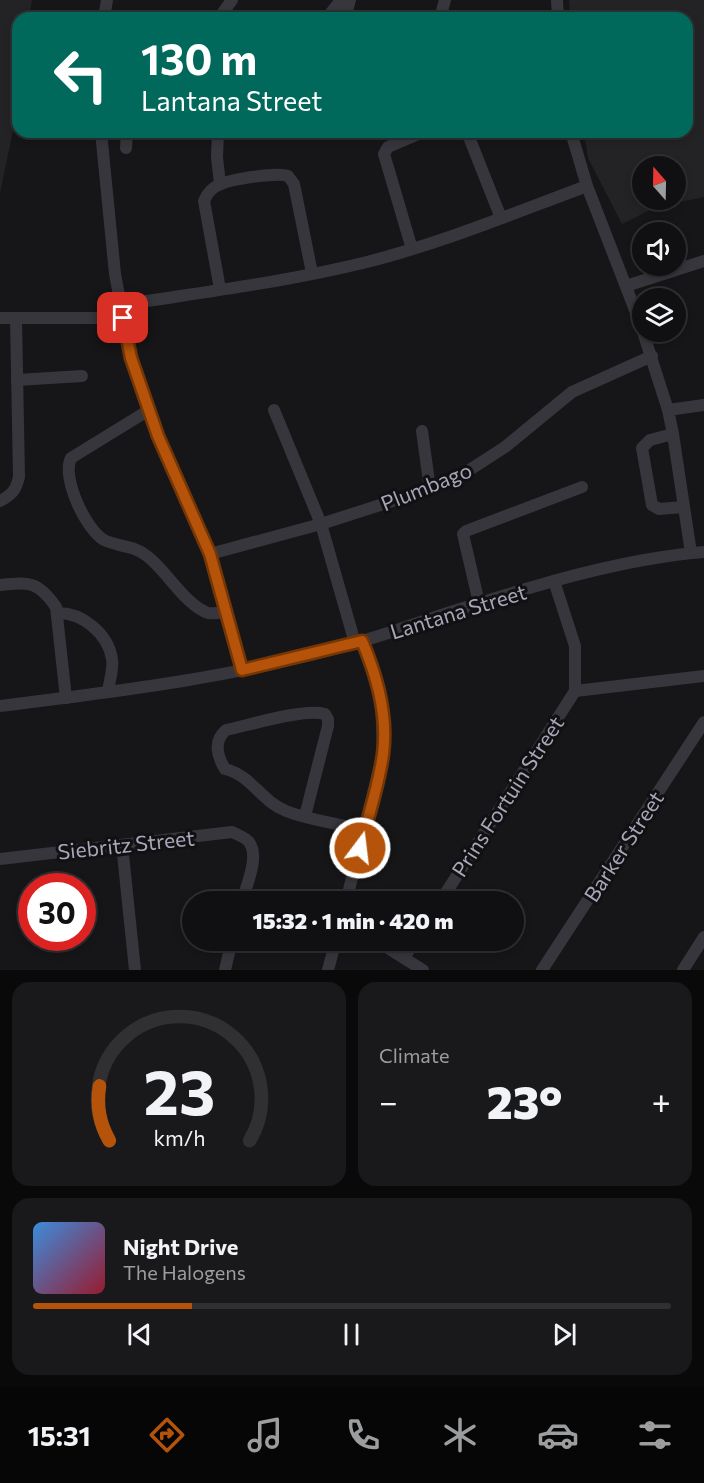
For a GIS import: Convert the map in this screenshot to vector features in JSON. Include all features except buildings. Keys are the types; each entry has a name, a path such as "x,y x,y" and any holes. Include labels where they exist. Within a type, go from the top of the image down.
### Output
{"street":[{"path":"332,12 341,0"},
{"path":"102,138 115,274 131,358 158,436 210,554 242,670"},
{"path":"126,148 127,138"},
{"path":"218,138 220,184"},
{"path":"409,138 387,147 384,154 412,249"},
{"path":"469,138 501,218"},
{"path":"573,138 587,186 632,302"},
{"path":"220,290 204,201 208,192 220,184 276,174 288,176 294,184 312,273"},
{"path":"121,305 258,285 366,262 412,249 587,186"},
{"path":"626,286 704,261"},
{"path":"0,318 123,318"},
{"path":"0,501 9,497 16,490 19,477 16,318"},
{"path":"647,342 673,434 691,553"},
{"name":"Plumbago","path":"210,554 321,524 457,478 505,447 572,392 652,356"},
{"path":"17,380 82,376"},
{"path":"668,410 704,405"},
{"path":"149,410 71,458 68,468 72,487 84,516 95,533 104,539 138,550 148,556 201,610 212,614 226,612"},
{"path":"274,410 321,524 358,642 381,698 384,727 383,753 349,891"},
{"path":"422,430 430,489"},
{"path":"673,434 650,440 642,448 652,506 659,509 683,507"},
{"path":"479,603 463,534 536,503 582,487"},
{"name":"Lantana Street","path":"0,706 192,680 242,670 358,642 554,581 620,565 704,552"},
{"path":"554,581 575,646 575,691 704,676"},
{"path":"0,585 26,582 35,585 50,598 56,607 66,698"},
{"path":"57,613 68,613 79,617 92,626 109,646 113,661 108,692"},
{"name":"Prins Fortuin Street","path":"447,891 575,691"},
{"path":"305,816 328,726 325,714 318,712 297,715 226,730 220,735 218,748 225,769 242,776 271,802 286,811 305,816 364,830"},
{"name":"Barker Street","path":"542,970 704,722"},
{"name":"Siebritz Street","path":"0,859 232,832 250,843 252,861 245,891"},
{"path":"122,845 135,970"},
{"path":"683,970 704,937"},
{"path":"225,970 229,951"},
{"path":"328,970 333,951"},
{"path":"394,951 423,970"},
{"path":"404,957 408,951"}],"shaded area":[{"path":"0,0 32,0 30,12 12,12 12,136 0,193"},
{"path":"569,0 704,0 704,197 686,201 686,156 632,156 632,210 650,210 622,224 588,158 585,138 693,138 693,12 570,12"}],"route":[{"path":"123,318 131,358 158,436 210,554 242,670 362,641 368,654 381,698 384,740 377,780 360,848"}]}
